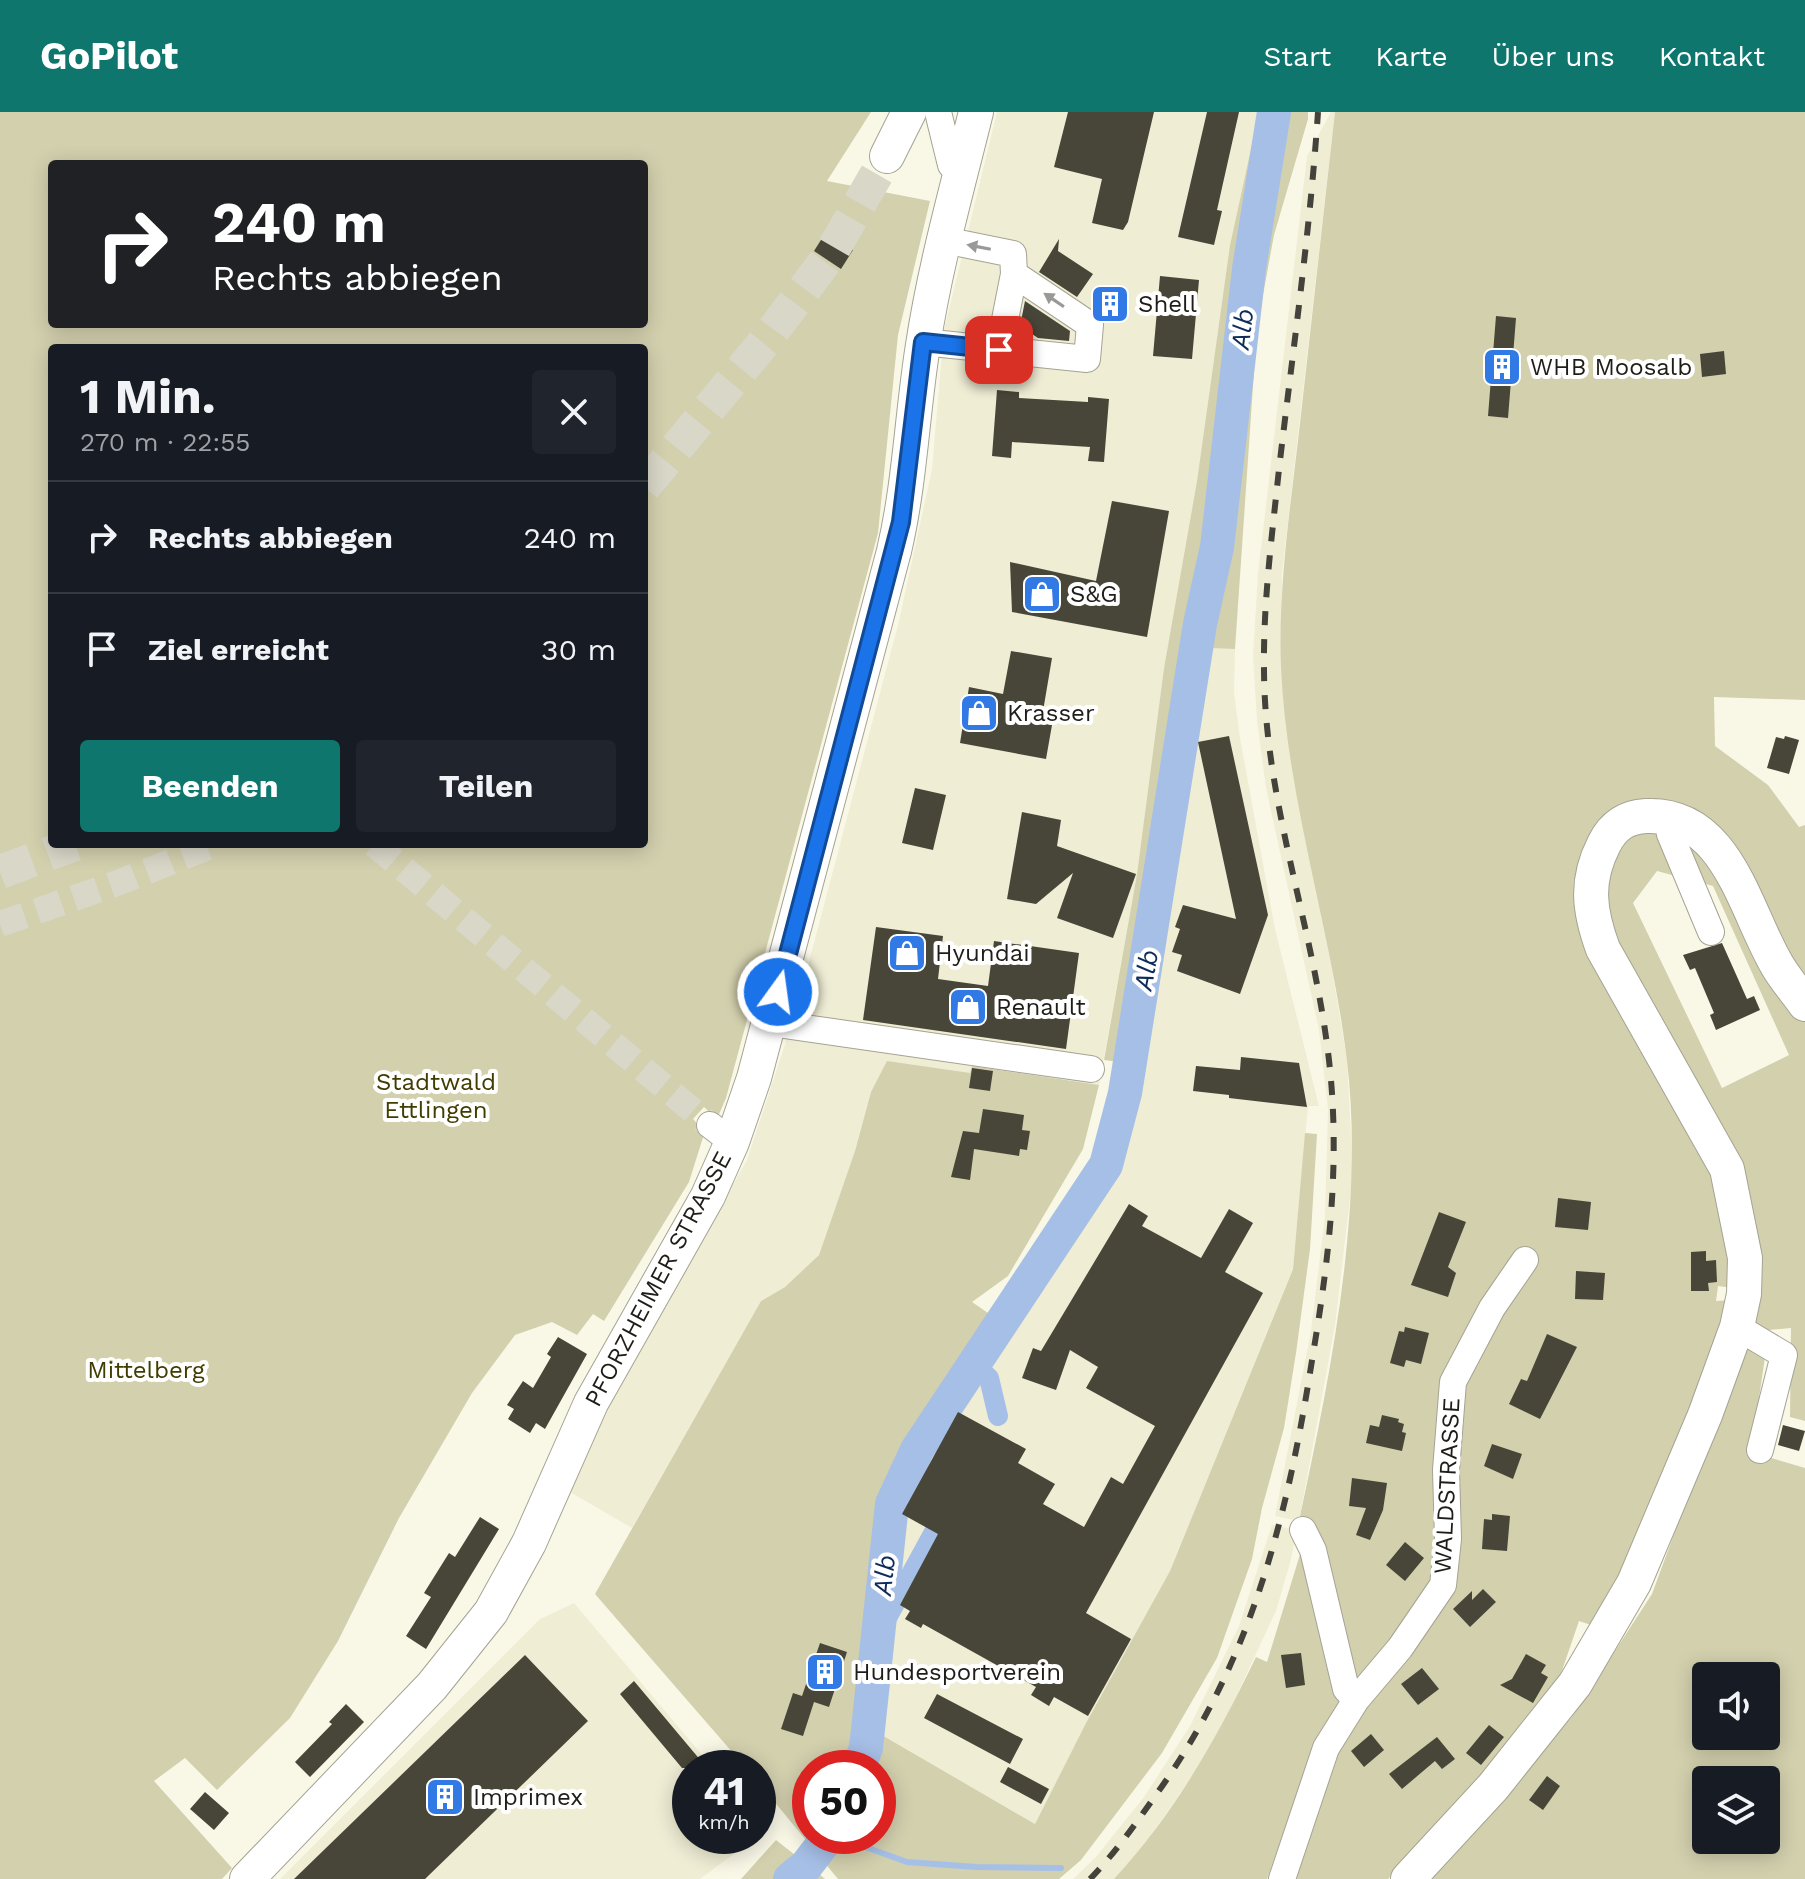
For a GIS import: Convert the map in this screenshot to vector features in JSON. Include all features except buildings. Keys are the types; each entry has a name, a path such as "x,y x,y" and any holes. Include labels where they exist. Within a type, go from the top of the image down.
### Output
{"main road":[{"path":"887,156 909,112"},
{"name":"PFORZHEIMER STRASSE","path":"247,1879 432,1686 491,1612 529,1543 591,1403 708,1196 721,1134 770,1023 898,537 907,487 923,342 944,240 976,112"},
{"path":"1408,1879 1493,1787 1575,1684 1634,1583 1682,1474 1737,1327 1744,1294 1745,1258 1727,1169 1603,949 1591,917 1592,868 1607,839 1629,817 1666,815 1680,819 1704,836 1730,867 1777,965 1805,1004"}],"street":[{"path":"938,112 951,165 961,172"},
{"path":"923,342 1087,359 1090,325 1014,264 944,240"},
{"path":"999,350 1014,264"},
{"path":"1666,815 1670,834 1711,932"},
{"path":"770,1023 1091,1069"},
{"name":"WALDSTRASSE","path":"1282,1879 1326,1748 1356,1700 1400,1648 1443,1585 1448,1539 1446,1470 1453,1382 1492,1308 1525,1260"},
{"path":"1737,1327 1746,1329 1784,1355 1760,1450"},
{"path":"1303,1530 1313,1550 1346,1689 1356,1700"}],"shaded area":[{"path":"997,112 1259,112 1230,245 1197,481 1164,668 1137,874 1099,1085 972,1066 971,1073 871,1092 855,1151 819,1255 785,1287 761,1301 632,1528 570,1492 604,1411 747,1160 796,1011 899,621 932,469 944,330"},
{"path":"1331,112 1335,112 1282,574 1281,664 1347,1060 1353,1172 1335,1326 1299,1521 1275,1516 1311,1331 1325,1216 1328,1109 1319,1030 1266,788 1253,656 1258,574 1307,156"},
{"path":"1212,647 1235,649 1234,692 1240,738 1275,929 1319,1106 1308,1106 1293,1268 1170,1571 1086,1723 1035,1824 880,1734 893,1654 893,1636 884,1632 896,1510 954,1407 1117,1170 1144,1065"},
{"path":"1272,1525 1297,1530 1290,1563 1276,1611 1214,1744 1141,1850 1114,1879 1073,1879 1095,1858 1144,1797 1190,1726 1239,1626"},
{"path":"574,1603 698,1750 672,1750 672,1854 734,1854 700,1879 280,1879 540,1619"}],"green space":[{"name":"Stadtwald Ettlingen","path":"0,112 871,112 827,181 930,201 898,335 878,533 726,1098 717,1119 704,1107 693,1119 705,1131 689,1182 604,1321 593,1314 577,1335 552,1322 515,1335 472,1393 399,1518 338,1641 290,1718 217,1790 185,1758 154,1781 232,1868 222,1879 0,1879"},
{"path":"1259,112 1308,112 1308,119 1274,235 1257,328 1235,649 1211,648 1144,1065 1104,1060 1137,874 1164,668 1197,481 1230,245"},
{"path":"1335,112 1805,112 1805,700 1714,697 1715,746 1768,785 1799,827 1805,825 1805,1421 1790,1417 1791,1328 1769,1330 1751,1452 1805,1468 1805,1879 1429,1879 1572,1717 1652,1594 1745,1341 1733,1288 1718,1286 1716,1301 1731,1300 1724,1328 1613,1595 1594,1626 1579,1621 1556,1688 1467,1794 1388,1879 1293,1879 1323,1730 1317,1737 1267,1879 1114,1879 1156,1828 1193,1774 1256,1657 1267,1662 1309,1525 1299,1521 1333,1351 1341,1292 1351,1175 1347,1061 1331,962 1300,815 1285,717 1281,608","holes":["1657,871 1713,886 1789,1055 1722,1088 1633,903"]},
{"path":"887,1061 970,1073 972,1066 1099,1085 1083,1149 1008,1276 972,1302 988,1313 976,1348 919,1433 882,1502 868,1641 893,1654 880,1734 1035,1824 1086,1723 1170,1571 1293,1269 1305,1133 1317,1134 1310,1249 1296,1353 1284,1428 1252,1559 1217,1658 1162,1753 1081,1860 1059,1879 838,1879 817,1854 896,1854 896,1750 792,1750 792,1823 776,1804 776,1750 730,1750 595,1594 761,1301 785,1287 819,1255 855,1151 871,1092"},
{"path":"776,1840 825,1879 741,1879 763,1854 776,1854"}],"waterway":[{"name":"Alb","path":"865,1750 892,1504 917,1450 1106,1165 1125,1093 1200,624 1217,547 1249,269 1274,112"},
{"path":"975,1365 989,1378 998,1416"},
{"path":"880,1621 887,1618 934,1532"},
{"name":"Alb","path":"790,1879 815,1854"},
{"path":"885,1854 907,1862 1061,1868"}],"tunnel":[{"path":"648,482 766,340 830,255 887,156"},
{"path":"0,872 64,848"},
{"path":"0,924 206,848"},
{"path":"379,848 710,1125"}],"railway":[{"path":"1090,1879 1134,1826 1191,1741 1219,1690 1242,1637 1262,1583 1292,1472 1324,1279 1332,1203 1332,1090 1321,1004 1272,768 1264,671 1271,544 1306,246 1318,112"}],"place":[{"name":"Shell","path":"1110,304"},
{"name":"WHB Moosalb","path":"1502,367"},
{"name":"S&G","path":"1042,594"},
{"name":"Krasser","path":"979,713"},
{"name":"Hyundai","path":"907,953"},
{"name":"Renault","path":"968,1007"},
{"name":"Hundesportverein","path":"825,1672"},
{"name":"Imprimex","path":"445,1797"}],"route":[{"path":"778,992 901,522 923,342 999,350"}],"park label":[{"name":"Mittelberg","path":"146,1370"}]}
